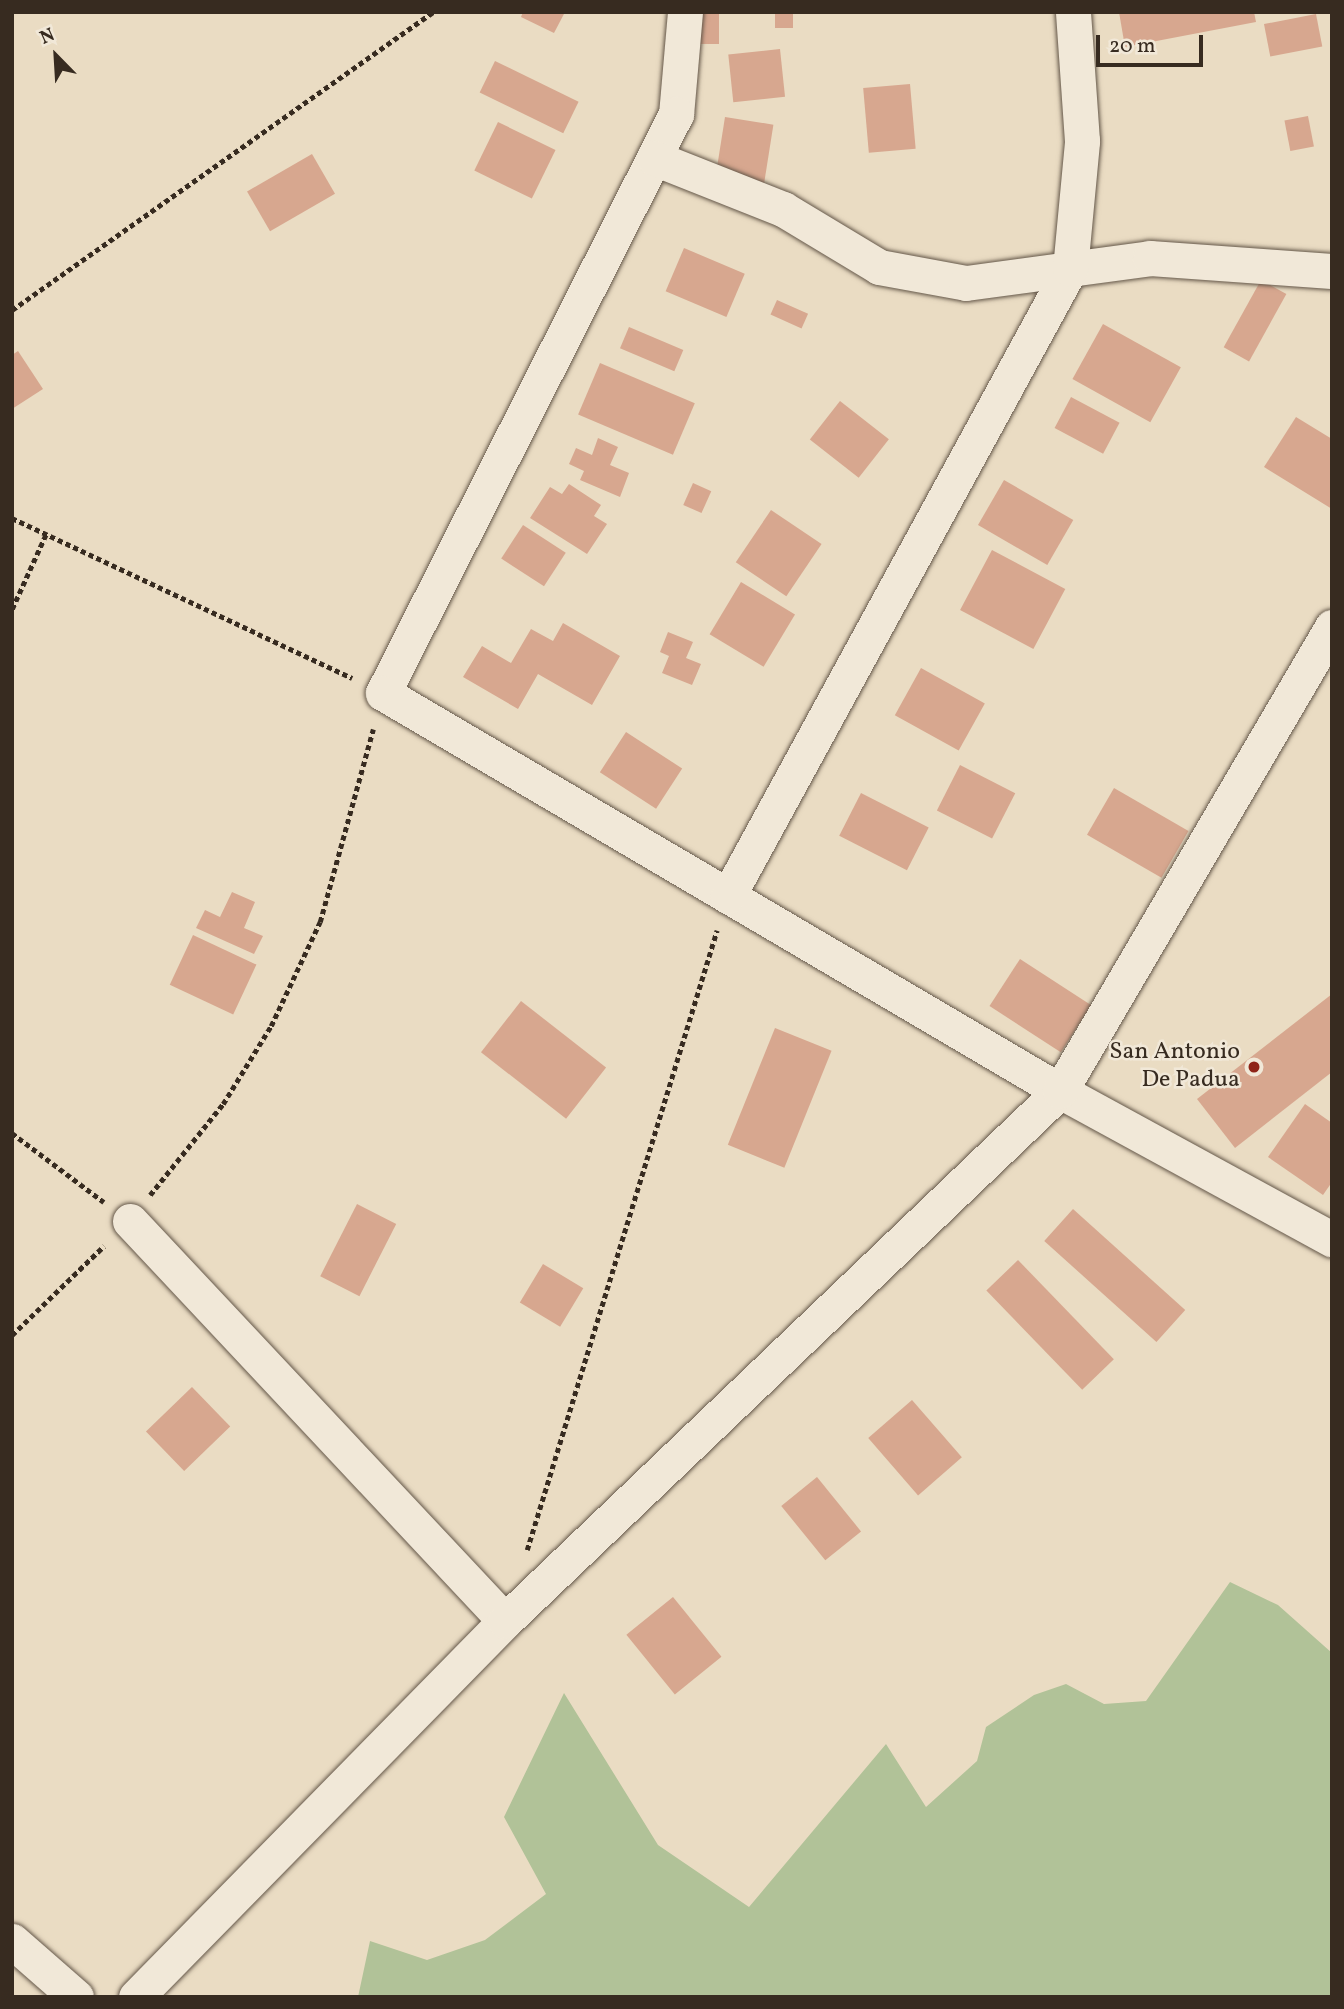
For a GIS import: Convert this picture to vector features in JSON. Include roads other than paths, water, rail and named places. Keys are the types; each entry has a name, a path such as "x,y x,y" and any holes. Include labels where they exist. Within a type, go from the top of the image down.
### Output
{"street":[{"path":"685,12 676,114 383,693 1060,1091 1332,1239"},
{"path":"728,896 1070,269 1082,141 1073,12"},
{"path":"654,158 783,209 880,267 965,283 1150,258 1332,271"},
{"path":"136,1997 505,1622 1060,1091 1332,627"},
{"path":"130,1221 505,1622"},
{"path":"12,1941 76,1997"}],"place":[{"name":"San Antonio De Padua","path":"1254,1067"}]}
